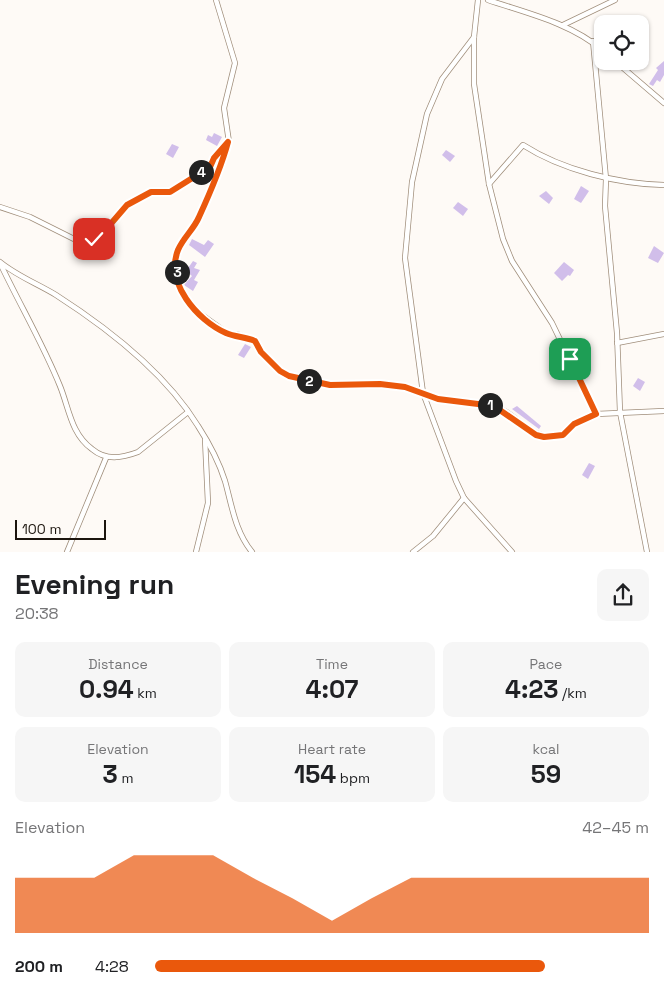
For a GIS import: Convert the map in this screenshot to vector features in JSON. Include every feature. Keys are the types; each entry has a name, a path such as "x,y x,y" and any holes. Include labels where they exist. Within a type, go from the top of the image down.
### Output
{"street":[{"path":"216,0 235,63 224,108 228,142 198,220 177,252 176,268 180,290 207,320 227,333 240,335 255,341 261,352 280,371 289,376 330,385 380,384 405,387 438,399 494,406 536,435 544,437 563,435 574,424 596,414 664,411"},
{"path":"478,0 474,37 474,84 489,184 503,239 512,261 552,323 596,414"},
{"path":"488,0 563,26 593,41 606,179 605,206 617,343 620,412 647,552"},
{"path":"563,26 615,0"},
{"path":"474,37 442,79 427,114 412,182 406,258 423,393 464,498 512,552"},
{"path":"626,70 664,103"},
{"path":"0,207 15,211 76,240 85,242 102,234 127,205 151,192 170,192 210,167 214,158 228,142"},
{"path":"489,184 523,145 540,156 606,179 664,185"},
{"path":"0,263 54,294 119,340 162,382 188,412 205,438 224,480 238,530 252,552"},
{"path":"0,263 60,386 74,429 92,450 106,458 128,456 138,452 188,412"},
{"path":"617,343 664,334"},
{"path":"196,552 208,503 205,438"},
{"path":"68,552 106,458"},
{"path":"413,552 433,536 464,498"}],"building":[{"path":"664,61 664,75 660,82 657,80 653,86 649,84 658,70 656,68"},
{"path":"214,133 222,137 217,146 206,140 208,135 212,137"},
{"path":"172,144 179,147 173,158 166,154"},
{"path":"446,150 455,156 450,162 442,155"},
{"path":"581,186 589,191 581,203 574,199"},
{"path":"546,191 553,198 549,204 539,196"},
{"path":"458,202 468,209 463,216 453,208"},
{"path":"192,239 204,245 208,240 214,244 205,257 189,245"},
{"path":"654,246 664,253 658,263 648,258"},
{"path":"193,261 197,263 194,268 200,270 194,280 198,282 193,291 184,285 192,276 186,271"},
{"path":"564,262 574,270 570,276 568,275 562,281 554,273"},
{"path":"245,344 251,347 244,358 238,355"},
{"path":"638,378 645,382 640,391 633,386"},
{"path":"517,406 541,426 539,429 512,409"},
{"path":"589,463 595,466 588,479 582,475"}],"route":[{"path":"94,239 102,234 127,205 151,192 170,192 210,167 214,158 228,142 222,162 198,220 177,252 176,268 180,290 199,313 215,326 227,333 240,335 255,341 261,352 280,371 289,376 330,385 380,384 405,387 438,399 478,402 494,406 536,435 552,437 563,435 574,424 596,414 570,359"}]}
